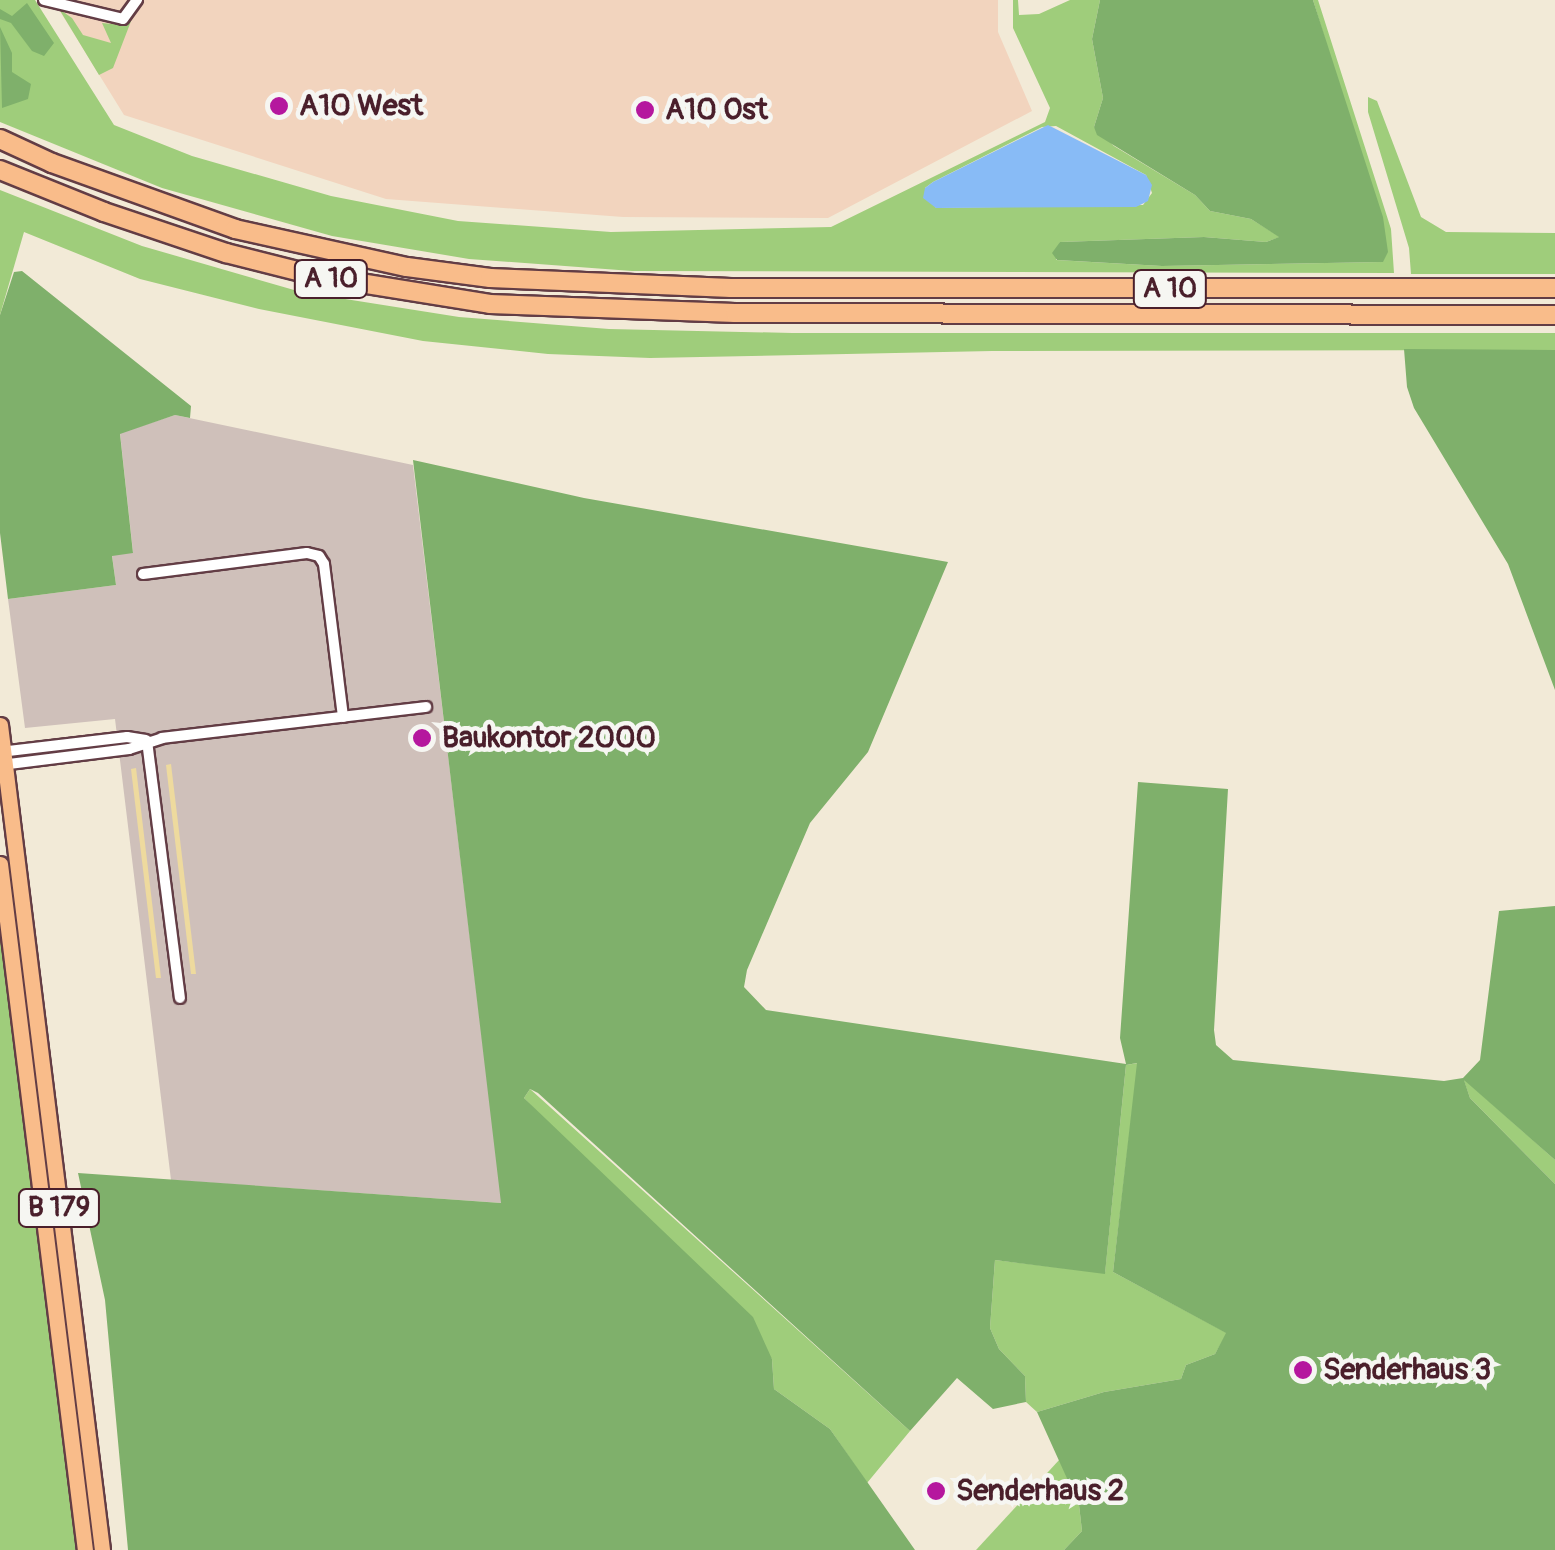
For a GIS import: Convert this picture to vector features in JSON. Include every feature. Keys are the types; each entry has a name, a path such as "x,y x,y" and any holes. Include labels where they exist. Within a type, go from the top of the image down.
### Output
{"highway":[{"name":"A 10","path":"0,139 52,164 236,229 407,267 490,278 732,288 1555,288"},
{"name":"A 10","path":"0,170 121,218 226,253 317,276 490,304 735,313 1555,314"}],"main road":[{"name":"B 179","path":"0,725 102,1550"},
{"name":"B 179","path":"0,864 85,1550"}],"street":[{"path":"44,0 123,20 137,0"},
{"path":"143,574 307,553 319,556 324,564 343,717"},
{"path":"2,758 129,748 146,740 426,706"},
{"path":"146,740 180,998"}],"shaded area":[{"path":"53,0 998,0 998,32 1032,111 828,218 623,217 386,199 124,115"},
{"path":"175,415 413,465 502,1203 171,1180 115,719 25,728 8,599 116,585 112,555 133,552 120,433"}],"green space":[{"path":"0,0 35,0 114,125 192,156 331,196 458,221 611,232 831,227 1045,122 1050,108 1013,28 1013,0 1018,0 1019,15 1039,14 1070,0 1100,0 1092,39 1103,98 1094,127 1114,146 1195,195 1210,211 1251,219 1280,237 1266,242 1204,237 1060,242 1056,260 1162,266 1382,262 1350,121 1313,0 1318,0 1391,229 1394,273 632,271 469,259 332,236 162,188 0,122","holes":["1056,126 1146,175 1152,193 1143,205 936,208 925,188 1042,127"]},
{"path":"1100,0 1313,0 1383,217 1388,252 1383,262 1162,266 1057,260 1052,253 1060,242 1204,237 1266,242 1279,237 1251,219 1210,211 1195,195 1097,135 1094,127 1103,98 1092,39"},
{"path":"27,3 54,43 44,56 32,51 11,23 0,19 0,9 12,16"},
{"path":"59,9 72,18 83,35 111,43 102,23 122,25 133,16 113,68 99,75"},
{"path":"0,27 12,53 12,72 31,84 28,99 2,108"},
{"path":"1368,97 1377,101 1421,217 1446,232 1555,233 1555,274 1411,274 1409,248 1368,112"},
{"path":"0,190 142,246 301,292 459,317 609,329 792,333 1555,333 1555,350 992,351 650,358 548,354 423,341 259,309 140,279 24,232 0,315"},
{"path":"22,271 191,406 190,418 175,415 120,434 133,553 112,556 116,585 8,599 0,533 0,315 14,272"},
{"path":"1404,349 1555,350 1555,690 1508,564 1414,408 1407,387"},
{"path":"413,460 584,498 948,562 868,752 810,823 747,970 744,987 766,1010 1126,1064 1120,1038 1138,782 1228,789 1214,1030 1216,1045 1233,1060 1444,1081 1463,1078 1480,1060 1499,911 1555,906 1555,1160 1464,1080 1470,1098 1555,1184 1555,1550 1064,1550 1082,1531 1079,1505 1037,1412 1104,1392 1181,1379 1186,1365 1215,1354 1226,1333 1113,1272 1137,1063 1126,1065 1105,1274 995,1260 990,1328 999,1349 1025,1376 1026,1402 993,1409 957,1378 910,1431 538,1093 530,1089 524,1098 753,1317 772,1359 774,1389 830,1429 915,1550 128,1550 105,1300 78,1173 501,1203"},
{"path":"0,925 78,1550 0,1550"},
{"path":"1138,1063 1113,1272 1227,1333 1215,1354 1186,1365 1181,1379 1104,1392 1037,1412 1026,1402 1025,1376 999,1349 990,1328 995,1260 1105,1273 1126,1065"},
{"path":"1463,1078 1555,1160 1555,1184 1470,1098"},
{"path":"530,1089 910,1431 867,1483 830,1429 774,1389 772,1359 524,1098"},
{"path":"1060,1459 1079,1505 1082,1531 1064,1550 976,1550"}],"sand":[{"path":"171,764 196,974 191,974 166,765"},
{"path":"136,768 161,978 156,978 131,769"}],"water":[{"path":"1048,125 1146,175 1152,185 1148,201 1136,207 936,208 923,198 925,188 933,182"}],"place":[{"name":"A10 West","path":"279,106"},
{"name":"A10 Ost","path":"645,110"},
{"name":"Baukontor 2000","path":"422,738"},
{"name":"Senderhaus 3","path":"1303,1370"},
{"name":"Senderhaus 2","path":"936,1491"}]}
